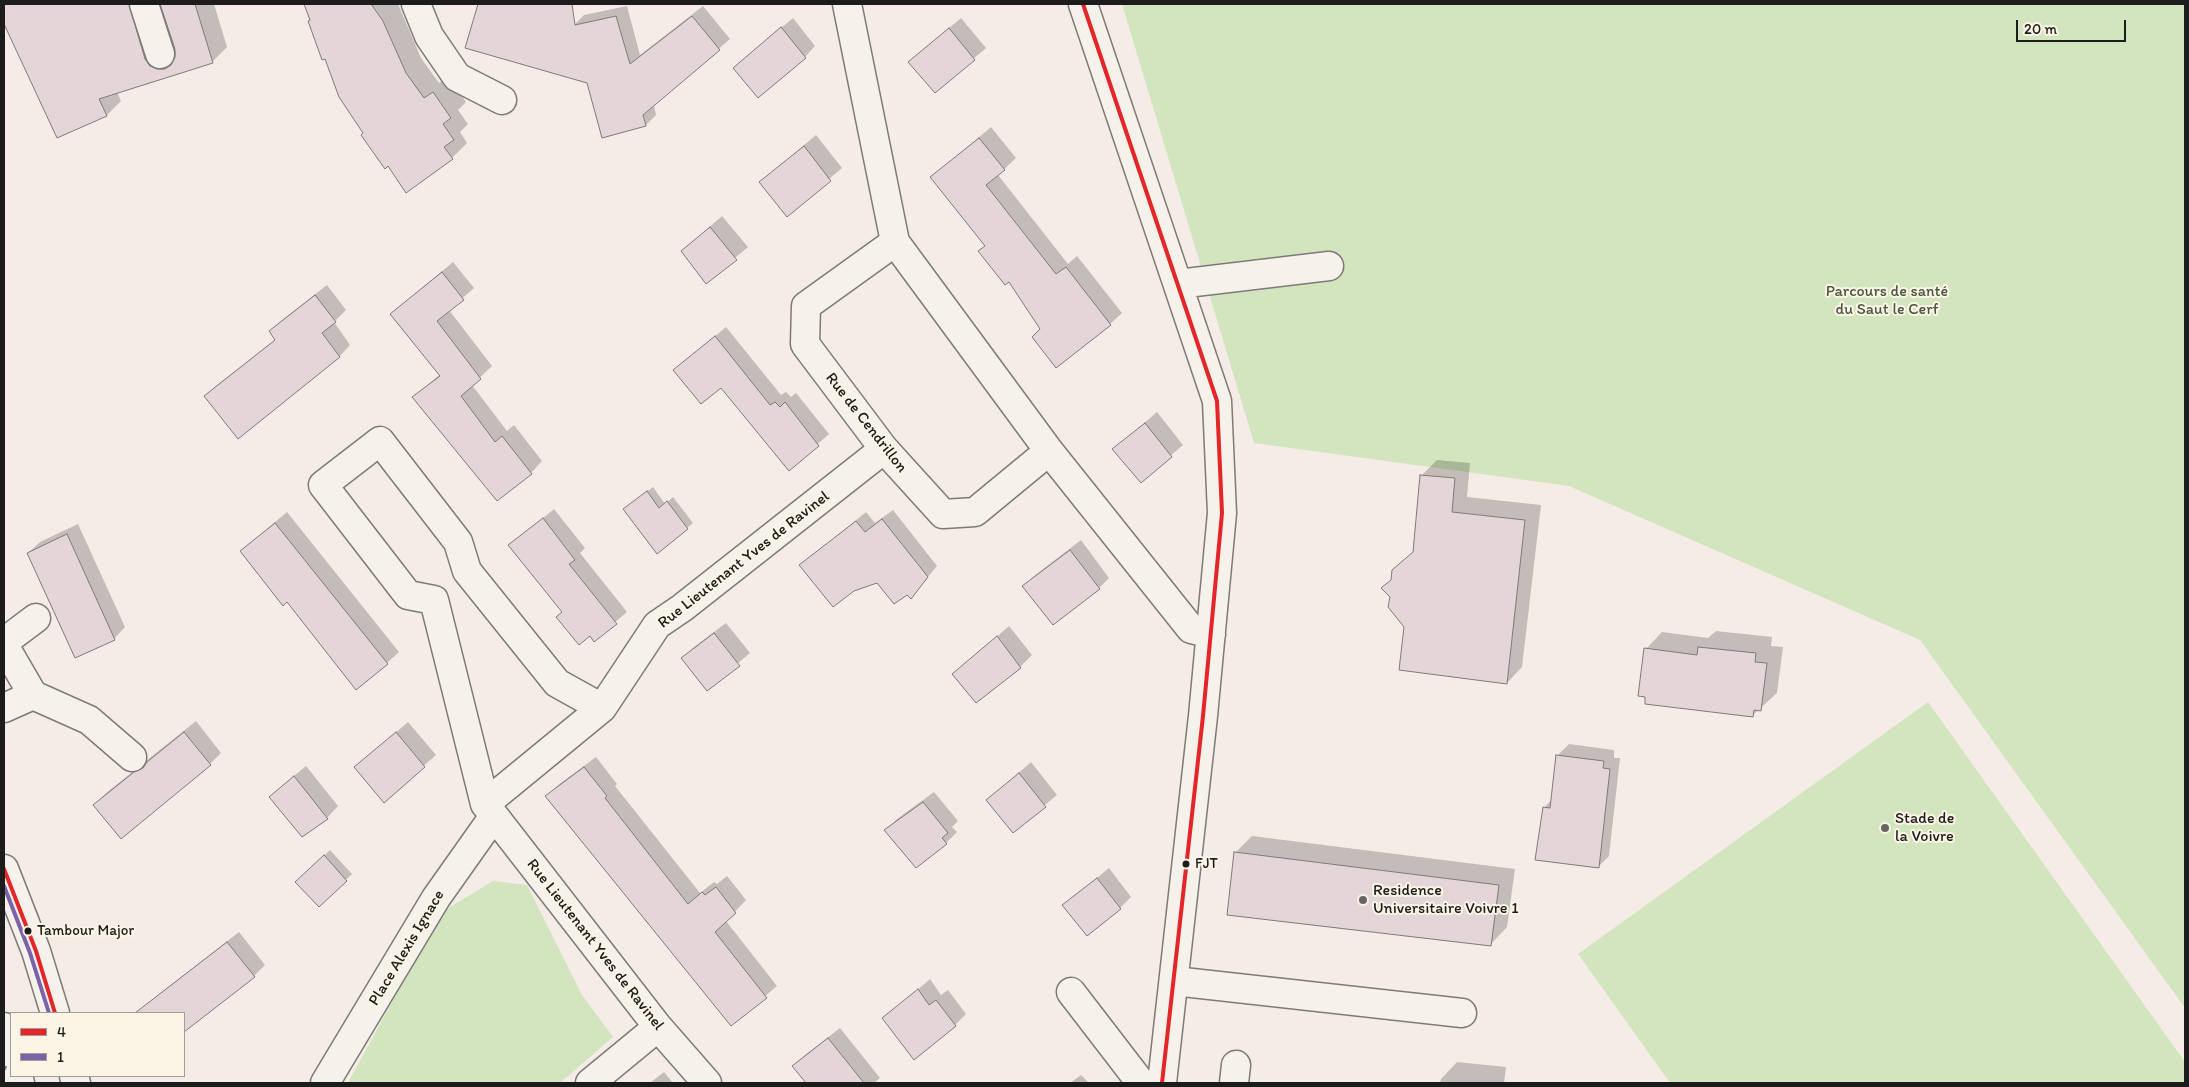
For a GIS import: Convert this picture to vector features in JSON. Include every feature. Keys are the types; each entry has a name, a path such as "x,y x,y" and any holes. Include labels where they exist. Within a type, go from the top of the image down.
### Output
{"street":[{"path":"144,4 160,54"},
{"path":"416,4 429,36 457,77 502,100"},
{"path":"847,4 895,242 1049,450 1192,629 1211,634"},
{"path":"1082,4 1218,401 1222,513 1211,634 1162,1083"},
{"name":"Rue de Cendrillon","path":"895,242 806,306 805,344 884,449 943,514 975,512 1049,450"},
{"path":"1178,284 1329,266"},
{"path":"467,571 434,600 408,595 323,485 380,441 458,542 467,571 557,682 602,708"},
{"name":"Rue Lieutenant Yves de Ravinel","path":"489,810 602,708 657,625 682,608 884,449"},
{"name":"Rue Lieutenant Yves de Ravinel","path":"434,600 489,810 658,1027 707,1083"},
{"path":"36,618 4,644 33,695 89,720 132,757"},
{"path":"4,708 33,695"},
{"name":"Place Alexis Ignace","path":"325,1083 489,810"},
{"path":"4,869 36,951 55,1012"},
{"path":"1174,981 1462,1013"},
{"path":"1071,992 1141,1083"},
{"path":"4,1027 10,1050"},
{"path":"590,1083 658,1027"}],"green space":[{"name":"Parcours de santé du Saut le Cerf","path":"1122,4 2185,4 2185,1008 1920,640 1569,486 1254,443"},
{"name":"Stade de la Voivre","path":"1928,702 2185,1062 2185,1083 1670,1083 1578,954"},
{"path":"493,881 527,885 582,995 613,1037 560,1083 348,1083 440,913"}],"building":[{"path":"4,4 129,4 145,59 150,66 157,69 165,69 171,65 175,57 175,49 160,4 195,4 213,63 99,99 107,116 57,138 4,24"},
{"path":"304,4 371,4 383,21 406,73 424,98 433,92 451,118 443,124 454,140 444,147 453,159 406,193 388,166 385,169 361,135 363,133 339,97 325,59 322,60"},
{"path":"478,4 572,4 575,25 616,16 630,64 692,16 720,50 643,115 646,126 602,138 587,83 465,48"},
{"path":"781,27 806,58 758,98 733,68"},
{"path":"949,28 975,60 935,93 908,62"},
{"path":"979,138 1005,170 986,185 1056,274 1066,267 1111,325 1056,368 1032,337 1040,329 1009,282 1005,285 978,251 985,246 930,177"},
{"path":"804,146 831,181 787,217 759,182"},
{"path":"710,227 737,260 706,284 681,251"},
{"path":"442,272 464,300 437,321 481,379 461,396 495,442 502,436 532,474 497,501 412,397 440,376 390,314"},
{"path":"315,295 336,322 322,333 340,357 238,439 204,396 275,340 269,331"},
{"path":"715,336 770,405 775,402 780,407 785,402 819,446 789,471 721,388 701,404 673,370"},
{"path":"1145,423 1172,457 1141,483 1112,449"},
{"path":"1420,475 1455,478 1452,512 1525,520 1507,684 1399,670 1404,627 1388,607 1390,597 1381,588 1391,580 1392,570 1413,552"},
{"path":"647,491 659,508 667,501 688,529 657,554 623,509"},
{"path":"543,518 575,560 569,564 617,624 594,642 590,636 579,645 556,617 562,612 508,545"},
{"path":"882,519 928,577 911,599 907,595 894,604 877,583 854,591 833,607 799,565 856,521 865,532"},
{"path":"275,523 388,664 356,690 287,602 283,606 240,551"},
{"path":"67,534 115,640 75,658 27,553"},
{"path":"1070,550 1100,589 1053,625 1022,586"},
{"path":"714,633 740,666 707,691 681,658"},
{"path":"997,636 1021,668 976,703 952,674"},
{"path":"1698,647 1756,653 1755,662 1767,663 1761,711 1754,710 1753,717 1645,704 1645,697 1638,696 1644,648 1697,655"},
{"path":"184,732 211,765 121,839 93,805 134,772 143,768 147,762"},
{"path":"396,732 425,767 384,803 354,767"},
{"path":"1556,755 1604,761 1603,768 1610,769 1599,868 1535,860 1543,807 1550,808"},
{"path":"584,767 607,796 605,798 688,904 702,892 705,895 716,887 736,913 715,932 767,998 731,1026 545,796"},
{"path":"1019,773 1046,807 1013,833 986,800"},
{"path":"294,776 328,819 302,837 269,797"},
{"path":"923,802 948,833 942,838 947,844 916,868 884,830"},
{"name":"Residence Universitaire Voivre 1","path":"1234,852 1499,885 1491,946 1227,915"},
{"path":"324,855 347,881 319,907 295,882"},
{"path":"1097,878 1121,909 1087,936 1062,905"},
{"path":"227,942 255,977 185,1031 185,1012 136,1012"},
{"path":"918,989 929,1005 936,1000 956,1026 914,1060 882,1018"},
{"path":"828,1038 864,1083 806,1083 792,1066"}],"transit line":[{"name":"4","path":"1083,4 1217,401 1222,513 1203,716 1162,1083"},
{"name":"4","path":"4,869 36,951 55,1012"},
{"name":"1","path":"4,886 30,953 49,1012"}],"place":[{"name":"Stade de la Voivre","path":"1885,828"},
{"name":"FJT","path":"1186,864"},
{"name":"Residence Universitaire Voivre 1","path":"1363,900"},
{"name":"Tambour Major","path":"28,931"}]}
